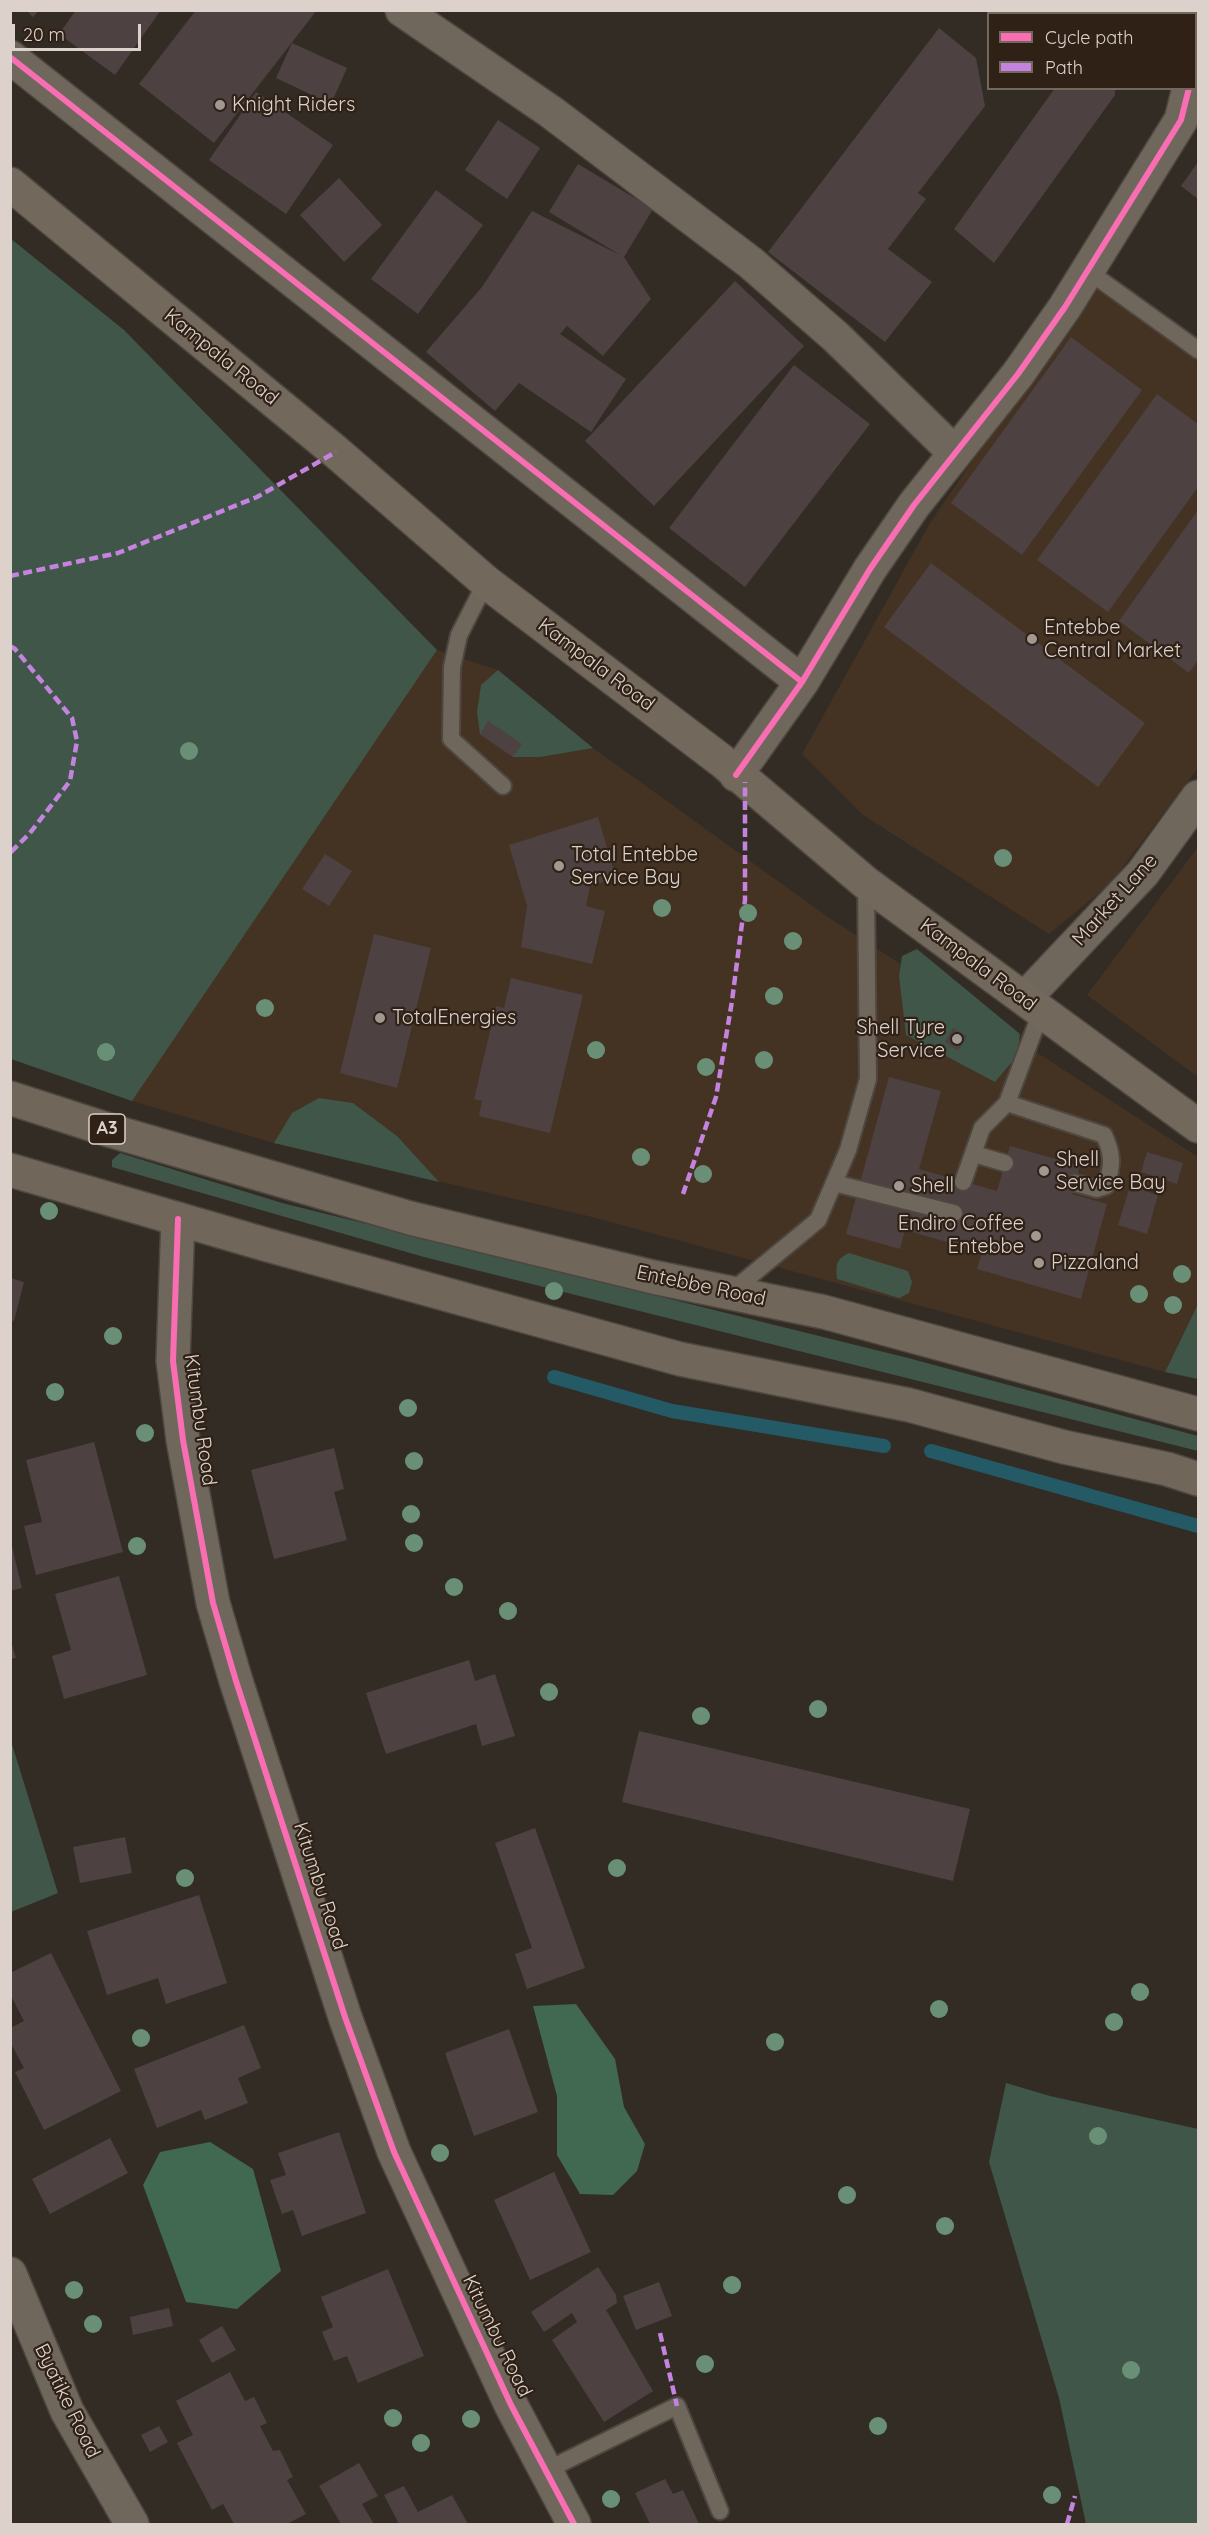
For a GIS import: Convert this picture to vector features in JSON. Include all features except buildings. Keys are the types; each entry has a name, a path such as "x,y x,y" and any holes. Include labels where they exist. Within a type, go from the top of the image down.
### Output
{"highway":[{"name":"Entebbe Road","path":"10,1098 410,1218 653,1277 824,1312 1198,1414"},
{"path":"10,1170 680,1359 909,1405 1064,1447 1167,1469 1198,1479"}],"main road":[{"name":"Kampala Road","path":"10,184 336,452 486,582 722,761 866,883 1198,1126"}],"street":[{"path":"402,10 551,112 751,263 836,337 955,453"},
{"path":"10,57 802,682"},
{"path":"736,775 802,682 870,569 914,505 1018,374 1088,271 1181,120 1188,90"},
{"name":"Market Lane","path":"1033,1005 1143,873 1198,797"},
{"name":"Kitumbu Road","path":"178,1219 173,1361 183,1440 213,1603 296,1868 393,2152 452,2281 545,2471 574,2524"},
{"name":"Byatike Road","path":"10,2274 67,2411 132,2524"}],"lane":[{"path":"1088,271 1198,350"},
{"path":"486,582 459,635 452,667 451,739 503,786"},
{"path":"731,1292 818,1220 848,1150 868,1079 866,883"},
{"path":"963,1182 982,1128 1007,1103 1033,1005"},
{"path":"1007,1103 1104,1135 1112,1151 1110,1174 1106,1186 1097,1189 1075,1183"},
{"path":"974,1154 1005,1163"},
{"path":"834,1183 954,1213"},
{"path":"545,2471 677,2406 720,2511"}],"shaded area":[{"name":"Entebbe Central Market","path":"1092,285 1198,362 1198,768 1109,885 1049,934 863,815 802,754 930,523"},
{"path":"437,650 498,670 593,748 828,917 1198,1157 1198,1304 1165,1372 592,1217 274,1143 132,1101 336,779"},
{"path":"1198,847 1198,1077 1087,995"}],"green space":[{"path":"10,238 124,330 437,650 132,1101 11,1059"},
{"path":"498,670 593,748 540,757 513,757 480,734 477,712 481,685"},
{"path":"917,949 1020,1034 1017,1056 995,1082 906,1035 899,976 902,956"},
{"path":"319,1098 353,1103 397,1136 439,1182 274,1143 292,1113"},
{"path":"120,1153 282,1203 908,1358 1198,1436 1198,1451 424,1257 112,1167 112,1160"},
{"path":"849,1253 908,1271 912,1282 909,1293 899,1298 837,1279 837,1263"},
{"path":"1198,1304 1198,1379 1165,1372"},
{"path":"11,1741 58,1893 10,1912"},
{"path":"576,2004 615,2059 624,2107 645,2144 637,2171 613,2195 580,2194 557,2155 557,2096 533,2006"},
{"path":"1006,2083 1050,2096 1198,2129 1198,2524 1086,2524 1059,2398 989,2162"},
{"path":"210,2142 253,2169 281,2271 237,2309 186,2302 143,2185 160,2152"}],"waterway":[{"path":"554,1377 672,1411 884,1446"},
{"path":"931,1451 1198,1526"}],"marked path":[{"path":"10,576 118,553 257,497 336,452"},
{"path":"10,646 15,649 72,718 77,741 70,781 30,833 10,853"},
{"path":"683,1194 716,1097 732,1001 745,900 745,782"},
{"path":"660,2333 677,2406"},
{"path":"1067,2524 1075,2496"}],"cycle path":[{"path":"10,57 802,682"},
{"path":"736,775 802,682 870,569 914,505 1018,374 1065,307 1181,120 1188,90"},
{"path":"178,1219 173,1361 183,1440 213,1603 236,1681 345,2017 394,2152 511,2405 574,2524"}],"place":[{"name":"Knight Riders","path":"220,105"},
{"name":"Entebbe Central Market","path":"1032,639"},
{"name":"Total Entebbe Service Bay","path":"559,866"},
{"name":"TotalEnergies","path":"380,1018"},
{"name":"Shell Tyre Service","path":"957,1039"},
{"name":"Shell Service Bay","path":"1044,1171"},
{"name":"Shell","path":"899,1186"},
{"name":"Endiro Coffee Entebbe","path":"1036,1236"},
{"name":"Pizzaland","path":"1039,1263"}]}
